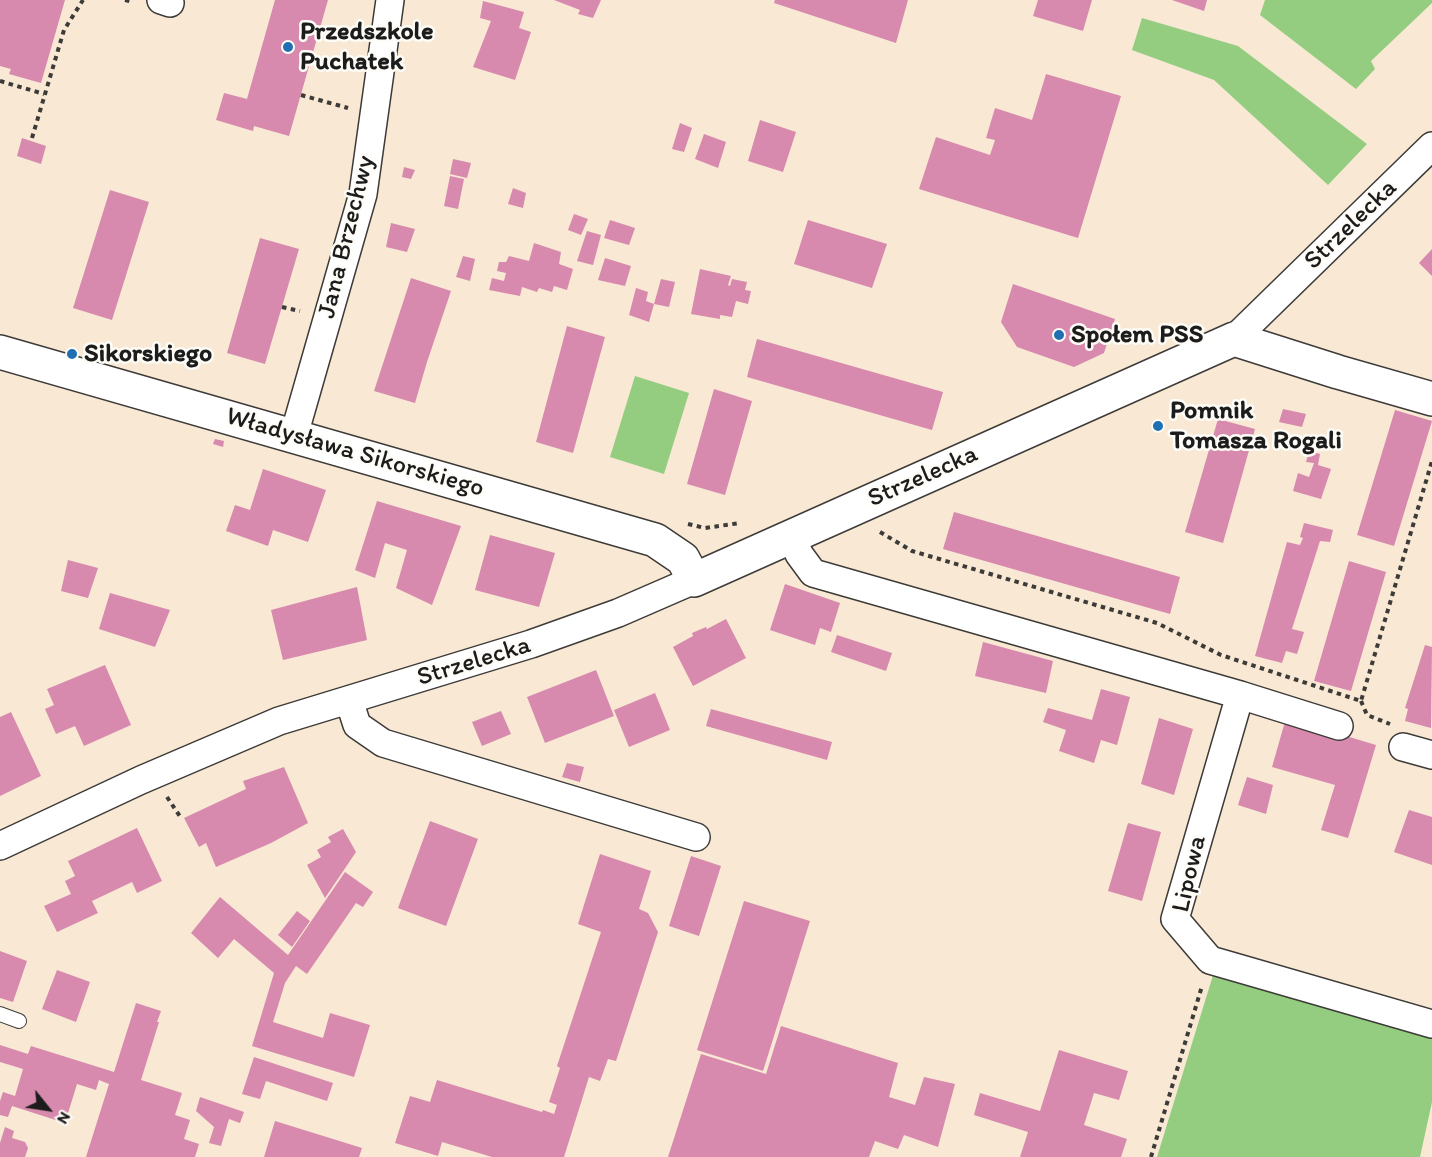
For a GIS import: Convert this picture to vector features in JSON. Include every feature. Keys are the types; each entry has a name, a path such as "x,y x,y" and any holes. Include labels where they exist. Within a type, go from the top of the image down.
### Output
{"street":[{"name":"Jana Brzechwy","path":"294,435 363,194 390,0"},
{"name":"Strzelecka","path":"0,846 141,780 279,721 531,644 618,613 1234,339 1432,146"},
{"path":"1234,339 1432,399"},
{"name":"Władysława Sikorskiego","path":"0,352 656,540 683,559 694,580"},
{"path":"792,536 798,554 813,573 1240,695 1339,726"},
{"name":"Lipowa","path":"1210,960 1175,919 1240,695"},
{"path":"349,700 357,725 382,743 696,837"},
{"path":"1403,747 1432,755"},
{"path":"1210,960 1432,1024"}],"lane":[{"path":"0,1014 20,1021"}],"path":[{"path":"32,138 64,30 82,0"},
{"path":"0,81 44,94"},
{"path":"301,94 351,108"},
{"path":"282,307 302,312"},
{"path":"871,536 881,532 912,551 1157,623 1221,655 1360,701 1432,461"},
{"path":"683,522 705,528 747,523"},
{"path":"158,797 165,794 181,818"},
{"path":"1151,1157 1210,960"}],"green space":[{"path":"1265,0 1432,0 1432,3 1371,61 1375,69 1356,89 1260,15"},
{"path":"1142,18 1238,46 1367,144 1328,185 1214,80 1132,50"},
{"path":"635,376 689,393 664,474 610,457"},
{"path":"1214,972 1432,1034 1432,1102 1420,1157 1157,1157"}],"building":[{"path":"0,0 65,0 41,83 9,74 11,69 0,66"},
{"name":"Przedszkole Puchatek","path":"275,0 328,0 289,136 254,126 253,131 216,120 224,93 247,99"},
{"path":"554,0 601,0 593,18 578,14 580,10"},
{"path":"775,0 908,0 896,43 774,3"},
{"path":"1038,0 1092,0 1083,31 1033,16"},
{"path":"1172,0 1207,0 1204,11"},
{"path":"483,1 524,12 519,28 531,32 515,80 473,67 491,21 480,18"},
{"path":"1046,74 1121,96 1078,238 919,189 936,137 990,155 995,140 986,138 995,108 1032,120"},
{"path":"760,120 796,132 783,172 748,161"},
{"path":"680,123 692,128 684,152 672,149"},
{"path":"704,134 726,142 718,168 695,159"},
{"path":"22,138 46,146 41,164 17,156"},
{"path":"453,159 471,163 467,178 450,174"},
{"path":"404,167 415,170 411,179 402,177"},
{"path":"450,176 464,179 458,209 444,206"},
{"path":"513,188 526,193 523,208 508,204"},
{"path":"110,190 149,202 112,320 73,308"},
{"path":"574,214 588,219 581,235 568,230"},
{"path":"610,220 635,228 629,245 604,238"},
{"path":"808,220 887,244 872,288 794,264"},
{"path":"391,223 415,229 407,252 386,247"},
{"path":"587,231 601,235 593,265 577,261"},
{"path":"260,238 299,249 265,364 227,353"},
{"path":"534,243 561,252 559,264 573,269 567,290 554,286 552,292 539,288 537,292 522,287 520,296 489,290 492,278 504,281 506,273 497,271 499,262 506,262 509,256 529,261"},
{"path":"1432,249 1432,276 1419,263"},
{"path":"463,256 475,259 470,281 456,277"},
{"path":"605,258 631,266 625,286 598,280"},
{"path":"700,269 731,276 728,285 730,286 732,279 747,282 745,290 751,291 748,304 736,301 732,317 720,315 720,319 691,314"},
{"path":"411,278 451,291 415,403 374,391"},
{"path":"661,279 675,282 669,307 654,304"},
{"name":"Społem PSS","path":"1013,284 1115,319 1104,353 1074,367 1017,347 1001,322"},
{"path":"636,288 648,292 646,301 654,304 649,322 629,315"},
{"path":"567,326 605,337 573,453 536,442"},
{"path":"757,339 943,392 932,430 747,377"},
{"path":"714,389 752,401 725,495 687,484"},
{"path":"1283,409 1306,414 1302,427 1279,422"},
{"path":"1395,410 1432,421 1394,546 1357,535"},
{"path":"1218,419 1255,429 1223,543 1185,532"},
{"path":"215,439 224,441 223,447 213,444"},
{"path":"1309,451 1320,454 1318,465 1331,469 1321,499 1293,491 1298,473 1309,477 1314,463 1306,462"},
{"path":"263,469 326,490 308,542 273,530 268,546 226,531 235,505 250,510"},
{"path":"377,501 461,526 432,605 396,588 407,550 385,543 375,578 355,570"},
{"path":"954,512 1180,577 1170,614 943,549"},
{"path":"1304,523 1333,530 1330,542 1320,541 1292,629 1304,632 1297,654 1286,651 1282,663 1255,656 1287,542 1300,545"},
{"path":"490,535 555,553 539,607 475,590"},
{"path":"68,560 98,568 88,598 61,591"},
{"path":"1349,561 1386,572 1351,691 1314,681"},
{"path":"785,584 840,603 831,632 820,628 815,645 770,630"},
{"path":"357,587 367,640 283,660 271,610"},
{"path":"110,593 170,610 155,647 99,629"},
{"path":"726,619 746,658 693,686 673,647 693,636 692,633 706,627 707,629"},
{"path":"837,635 892,653 886,671 831,652"},
{"path":"983,642 1053,661 1046,693 975,676"},
{"path":"1425,645 1432,647 1431,728 1405,721 1408,709 1405,708"},
{"path":"105,665 131,725 84,746 75,726 56,734 45,709 54,705 47,689"},
{"path":"596,670 614,716 545,743 527,697"},
{"path":"1101,689 1130,697 1117,745 1101,740 1094,763 1059,751 1066,730 1043,722 1048,708 1092,720"},
{"path":"655,693 670,730 629,747 614,710"},
{"path":"711,709 832,742 827,760 706,726"},
{"path":"501,711 511,734 482,746 472,722"},
{"path":"11,712 41,776 0,796 0,717"},
{"path":"1159,718 1193,729 1174,795 1141,784"},
{"path":"1286,718 1376,745 1348,838 1321,830 1335,785 1272,767"},
{"path":"567,763 584,767 580,782 562,777"},
{"path":"284,767 308,823 271,843 216,867 206,843 199,847 184,818 246,789 243,781"},
{"path":"1247,777 1273,785 1266,814 1238,805"},
{"path":"1409,810 1432,817 1432,865 1394,852"},
{"path":"430,821 478,839 446,926 398,908"},
{"path":"1128,823 1161,832 1142,901 1108,891"},
{"path":"137,828 162,881 137,893 132,882 92,901 98,913 57,932 44,906 71,894 65,881 75,876 68,861"},
{"path":"343,829 356,852 325,898 307,865 321,857 317,850 331,842 328,837"},
{"path":"600,854 651,871 639,909 648,913 658,932 616,1061 608,1059 600,1081 589,1077 564,1157 492,1157 442,1142 438,1156 395,1143 410,1096 430,1102 437,1080 554,1114 557,1105 549,1102 560,1068 557,1066 601,932 578,924"},
{"path":"691,856 721,866 699,936 669,926"},
{"path":"345,872 373,892 363,907 356,903 307,974 296,966 285,983 273,1022 323,1038 330,1013 370,1025 354,1077 252,1046 274,973 234,939 218,958 191,933 220,897 288,955"},
{"path":"744,901 810,921 763,1071 697,1050"},
{"path":"297,911 310,921 292,947 278,935"},
{"path":"0,951 27,961 13,1002 0,998"},
{"path":"57,970 90,982 76,1022 42,1009"},
{"path":"136,1003 161,1011 141,1080 182,1093 175,1115 190,1120 184,1139 199,1144 195,1157 86,1157 109,1084 99,1080 96,1090 77,1084 65,1123 12,1106 8,1117 0,1115 0,1101 3,1092 15,1096 23,1069 0,1062 0,1045 28,1054 31,1046 114,1072"},
{"path":"781,1026 898,1063 889,1097 915,1105 924,1077 955,1084 938,1147 904,1135 898,1149 875,1141 869,1157 668,1157 701,1054 766,1074"},
{"path":"1059,1050 1128,1071 1119,1100 1094,1093 1084,1125 1127,1139 1121,1157 1020,1157 1028,1132 974,1115 980,1093 1040,1111"},
{"path":"254,1057 333,1083 327,1101 266,1081 260,1099 242,1094"},
{"path":"200,1097 244,1112 240,1123 229,1119 221,1146 209,1143 214,1127 196,1111"},
{"path":"275,1121 362,1148 359,1157 264,1157"},
{"path":"5,1127 14,1131 12,1138 25,1142 28,1148 25,1157 0,1157 0,1143"}],"place":[{"name":"Przedszkole Puchatek","path":"288,47"},
{"name":"Społem PSS","path":"1059,335"},
{"name":"Sikorskiego","path":"72,354"},
{"name":"Pomnik Tomasza Rogali","path":"1158,426"}]}
